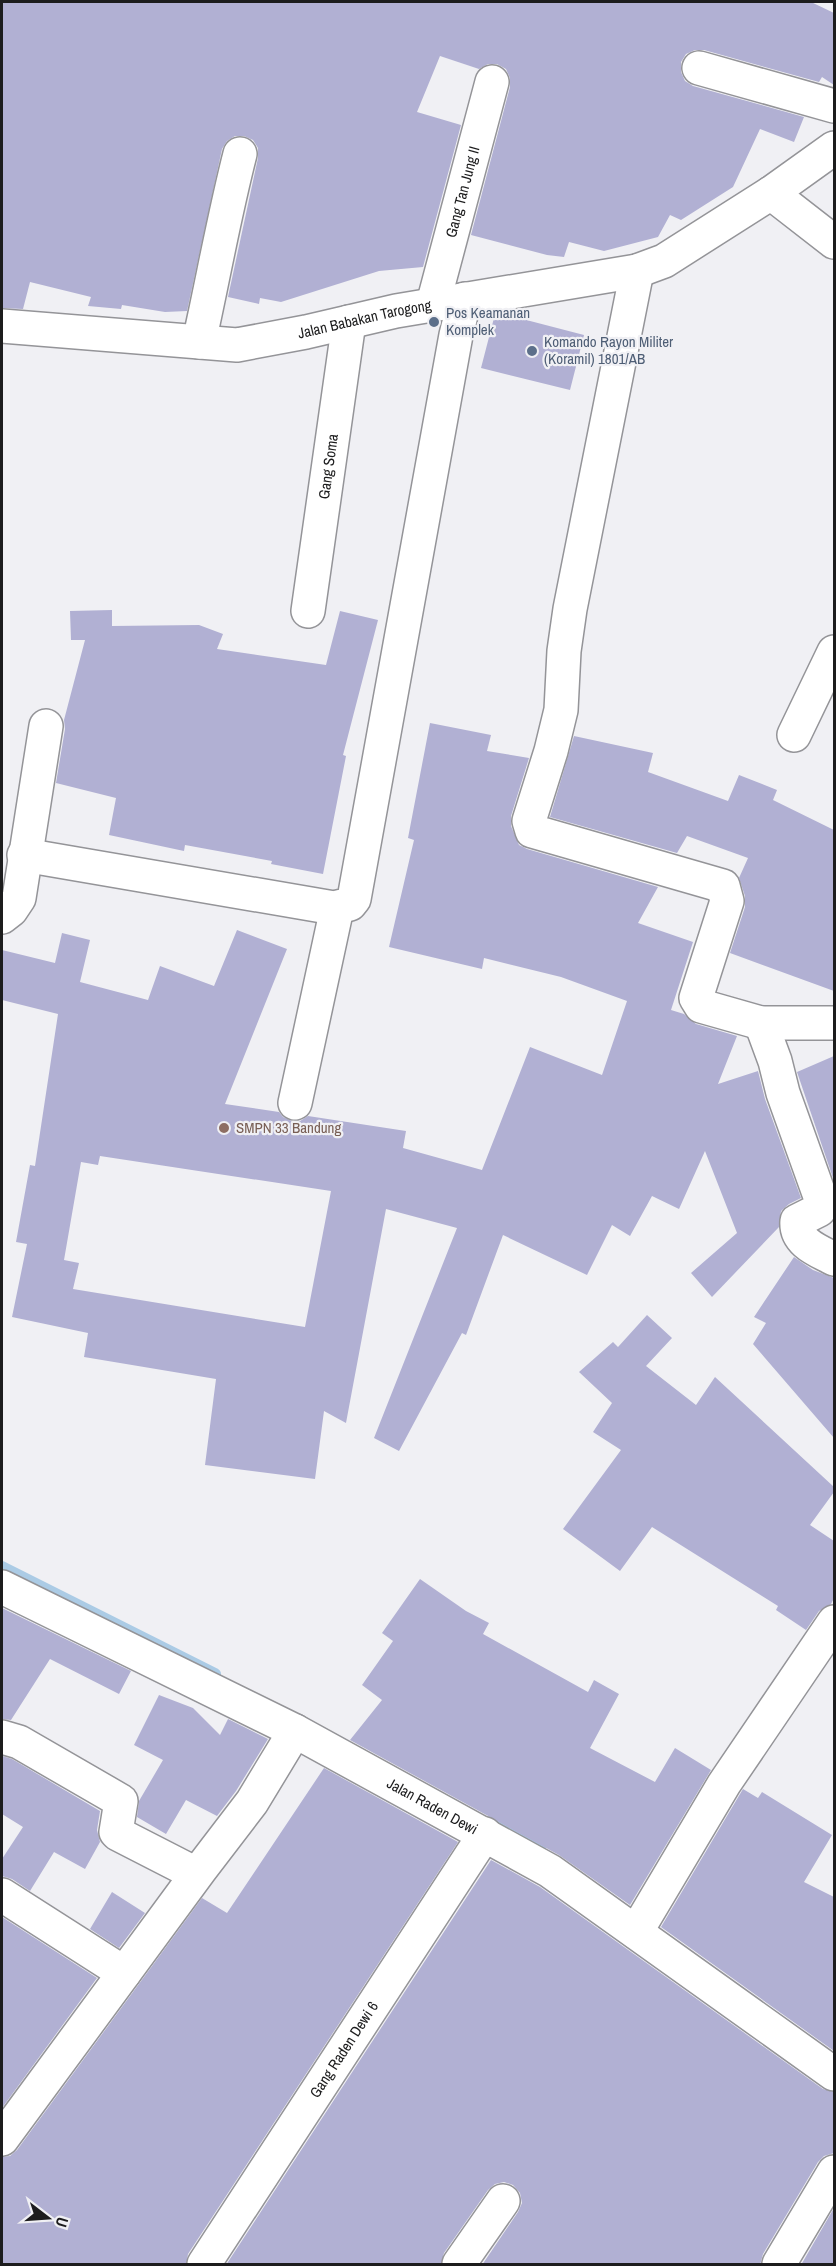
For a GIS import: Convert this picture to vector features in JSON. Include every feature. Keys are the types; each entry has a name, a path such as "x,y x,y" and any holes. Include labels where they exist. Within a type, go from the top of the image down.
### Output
{"street":[{"path":"699,68 834,106"},
{"name":"Gang Tan Jung II","path":"337,908 350,904 357,892 456,334 449,301 492,82"},
{"name":"Jalan Babakan Tarogong","path":"2,326 237,345 449,301 637,272 664,261 771,193 834,148"},
{"path":"199,342 218,257 226,208 240,154"},
{"path":"771,193 834,242"},
{"path":"637,272 570,609 564,651 561,710 529,821 532,831 723,886 727,901 696,998 701,1006 761,1023 834,1023"},
{"name":"Gang Soma","path":"308,611 350,322"},
{"path":"794,735 834,652"},
{"path":"2,916 11,910 19,898 46,726"},
{"path":"24,855 337,908 296,1103"},
{"path":"761,1023 822,1202 819,1210 797,1221 797,1227 805,1243 834,1259"},
{"name":"Jalan Raden Dewi","path":"2,1587 296,1731 550,1871 834,2074"},
{"path":"636,1932 724,1784 834,1622"},
{"path":"2,2139 252,1802 296,1731"},
{"path":"2,1737 19,1742 121,1801 116,1832 118,1834 196,1875"},
{"name":"Gang Raden Dewi 6","path":"204,2265 485,1834"},
{"path":"2,1895 124,1973"},
{"path":"779,2265 834,2172"},
{"path":"459,2265 503,2201"}],"building":[{"path":"2,2 811,2 834,13 834,85 822,77 819,82 704,50 695,50 686,54 681,62 681,72 685,81 693,86 804,117 794,142 760,129 733,187 681,220 670,215 658,237 604,251 569,242 564,257 547,255 471,235 510,87 510,78 506,69 497,64 488,64 479,69 440,56 417,112 461,125 423,267 379,271 281,302 260,298 259,304 228,297 258,158 258,148 253,140 244,136 235,136 227,141 222,149 187,311 165,312 122,305 121,309 88,306 91,297 30,282 23,309 2,308"},
{"name":"Komando Rayon Militer (Koramil) 1801/AB","path":"499,313 584,335 570,390 481,368 495,314"},
{"path":"112,610 112,626 199,625 223,634 217,649 326,665 340,611 378,620 343,755 346,756 323,874 271,864 272,861 185,845 184,851 109,835 116,798 56,783 65,729 64,720 85,640 71,640 70,611"},
{"path":"430,723 491,735 487,751 529,758 511,816 511,826 519,845 658,887 638,923 693,942 671,1010 684,1014 696,1024 737,1036 718,1084 758,1071 765,1099 801,1198 781,1211 779,1227 712,1297 691,1273 737,1233 705,1151 679,1209 652,1196 630,1236 612,1225 587,1275 503,1235 466,1335 462,1333 399,1451 374,1438 457,1228 386,1209 346,1423 324,1411 315,1479 205,1465 216,1379 84,1357 88,1333 12,1317 27,1244 16,1242 30,1165 35,1166 58,1014 2,1000 2,950 55,963 62,933 90,940 80,982 148,1000 160,966 214,986 237,930 287,949 225,1104 279,1112 283,1117 292,1121 300,1121 308,1116 406,1131 403,1148 482,1170 530,1047 602,1075 627,1001 561,977 484,958 482,969 389,947 414,840 408,838","holes":["100,1156 331,1191 305,1327 73,1289 79,1263 64,1260 81,1162 98,1165"]},
{"path":"574,736 653,753 648,772 728,801 739,775 777,790 773,800 834,830 834,991 730,953 745,907 745,896 739,878 748,858 687,836 677,853 550,817"},
{"path":"834,1056 834,1181 797,1072"},
{"path":"794,1257 813,1270 834,1278 834,1438 753,1344 766,1323 754,1317"},
{"path":"647,1315 672,1338 646,1366 696,1405 715,1377 834,1487 834,1492 810,1525 834,1541 834,1598 831,1604 819,1611 806,1630 776,1610 778,1606 652,1527 620,1571 563,1529 621,1450 593,1432 612,1403 579,1372 613,1342 618,1347"},
{"path":"420,1579 466,1611 489,1623 483,1634 588,1692 594,1680 619,1694 590,1748 655,1782 675,1748 711,1770 630,1905 559,1855 350,1740 382,1700 362,1685 393,1641 382,1633"},
{"path":"2,1608 131,1671 119,1694 50,1659 11,1720 2,1719"},
{"path":"159,1695 193,1708 220,1735 228,1719 268,1739 236,1791 217,1816 186,1800 166,1834 137,1817 139,1801 163,1760 134,1745"},
{"path":"2,1756 12,1759 100,1811 97,1830 100,1842 85,1869 54,1852 30,1891 12,1879 2,1876 2,1859 23,1827 2,1814"},
{"path":"324,1768 458,1842 188,2254 186,2265 2,2265 2,2157 10,2156 17,2150 202,1898 227,1913"},
{"path":"743,1789 758,1798 762,1792 832,1835 804,1882 834,1897 834,2051 661,1927"},
{"path":"491,1860 540,1887 823,2089 834,2092 834,2153 824,2156 818,2162 763,2254 760,2265 482,2265 522,2203 520,2193 513,2185 504,2182 495,2184 488,2190 444,2253 441,2265 226,2265"},
{"path":"112,1892 145,1913 119,1948 90,1929"},
{"path":"2,1917 97,1978 2,2108"},
{"path":"834,2208 834,2265 801,2265"}],"waterway":[{"path":"2,1567 215,1674"},
{"path":"493,1821 540,1848"}],"place":[{"name":"Pos Keamanan Komplek","path":"434,322"},
{"name":"Komando Rayon Militer (Koramil) 1801/AB","path":"532,351"},
{"name":"SMPN 33 Bandung","path":"224,1128"}]}
